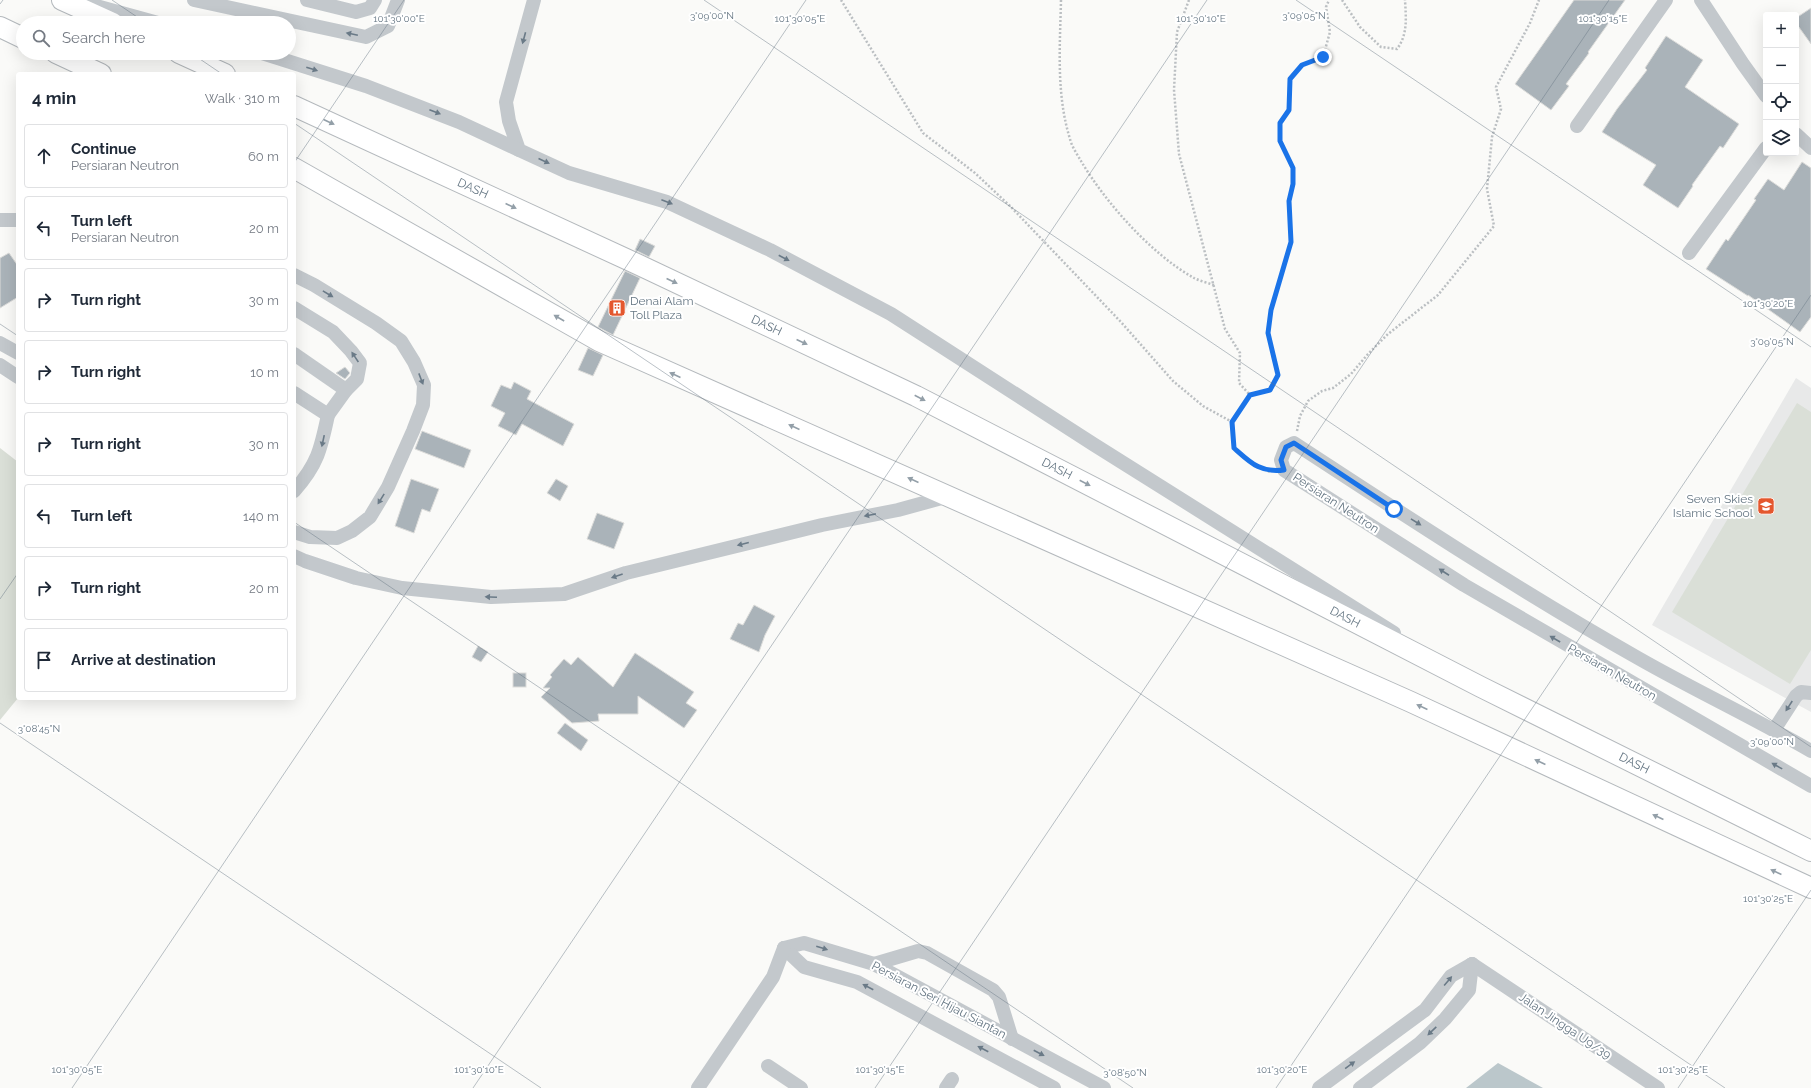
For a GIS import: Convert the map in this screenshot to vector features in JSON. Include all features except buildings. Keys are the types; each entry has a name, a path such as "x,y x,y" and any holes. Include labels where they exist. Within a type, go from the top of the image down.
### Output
{"highway":[{"path":"62,0 97,16"},
{"path":"0,27 16,35"},
{"path":"71,60 97,72"},
{"path":"194,60 221,72"},
{"name":"DASH","path":"296,107 637,264 916,396 1481,687 1811,851"},
{"path":"298,173 599,340 1411,702 1811,888"}],"street":[{"path":"73,0 132,16"},
{"path":"194,0 268,16"},
{"path":"307,0 356,12 370,8 375,0"},
{"path":"296,22 366,37 388,26 398,0"},
{"path":"519,150 509,121 506,102 534,0"},
{"path":"1577,126 1666,0"},
{"path":"1701,0 1763,92"},
{"path":"284,60 366,86 459,122 569,172 668,202 770,250 891,314 1093,444 1481,687"},
{"path":"1799,137 1811,148"},
{"path":"1689,253 1763,152"},
{"path":"0,220 16,220"},
{"path":"296,276 314,285 376,323 401,341 414,362 424,385 423,405 413,431 388,487 370,516 352,531 337,538 310,536 296,532"},
{"path":"296,309 333,332 351,351 360,364 357,379 346,390 328,415 321,450 315,462 296,488"},
{"path":"0,343 16,353"},
{"path":"296,355 346,390"},
{"path":"0,365 16,375"},
{"path":"296,394 328,415"},
{"name":"Persiaran Neutron","path":"1811,751 1639,659 1566,616 1394,509 1294,443 1286,447 1281,460 1284,470 1464,585 1811,786"},
{"path":"296,557 356,578 402,588 491,598 564,594 626,573 822,525 898,510 949,496"},
{"path":"1774,730 1796,696 1801,692 1811,693"},
{"name":"Persiaran Seri Hijau Siantan","path":"784,948 804,943 874,964 1104,1088"},
{"path":"698,1088 773,977 784,948"},
{"name":"Persiaran Seri Hijau Siantan","path":"784,948 804,967 857,982 1054,1088"},
{"path":"874,964 918,951 927,953 966,974 993,990 999,997 1012,1039"},
{"path":"1318,1088 1425,1010 1451,976 1472,964"},
{"path":"1360,1088 1420,1043 1445,1019 1469,990 1472,964"},
{"name":"Jalan Jingga U9/39","path":"1472,964 1658,1088"},
{"path":"768,1066 801,1088"}],"path":[{"path":"841,0 923,133 975,173 1010,206 1120,320 1173,381 1203,406 1232,422"},
{"path":"1061,0 1059,57 1063,113 1070,141 1091,178 1131,228 1169,261 1195,279 1214,285"},
{"path":"1189,0 1177,32 1174,75 1179,154 1225,329 1240,353 1239,383 1250,395"},
{"path":"1284,470 1271,472 1251,464 1234,448 1232,422 1250,395 1270,390 1278,375 1268,333 1271,310 1291,242 1289,201 1293,184 1293,168 1280,141 1280,123 1289,110 1290,79 1302,65 1323,57 1330,32 1326,7 1329,0"},
{"path":"1342,0 1360,27 1381,47 1397,50 1403,41 1407,24 1405,0"},
{"path":"1294,443 1300,416 1308,401 1322,391 1333,388 1351,374 1388,334 1438,295 1494,226 1487,189 1492,137 1501,109 1496,87 1530,23 1539,0"}],"shaded area":[{"name":"Seven Skies Islamic School","path":"1796,378 1811,388 1811,712 1652,625"},
{"name":"Seven Skies Islamic School","path":"1797,403 1811,412 1811,650 1790,684 1672,612"},
{"path":"0,448 16,460 16,700 0,720"},
{"path":"1498,1063 1543,1088 1466,1088"}],"place":[{"name":"Denai Alam Toll Plaza","path":"617,308"},
{"name":"Seven Skies Islamic School","path":"1766,506"}],"route":[{"path":"1323,57 1302,65 1290,79 1289,110 1280,123 1280,141 1293,168 1293,184 1289,201 1291,242 1271,310 1268,333 1278,375 1270,390 1250,395 1232,422 1234,448 1251,464 1271,472 1284,470 1281,460 1286,447 1294,443 1394,509"}]}
